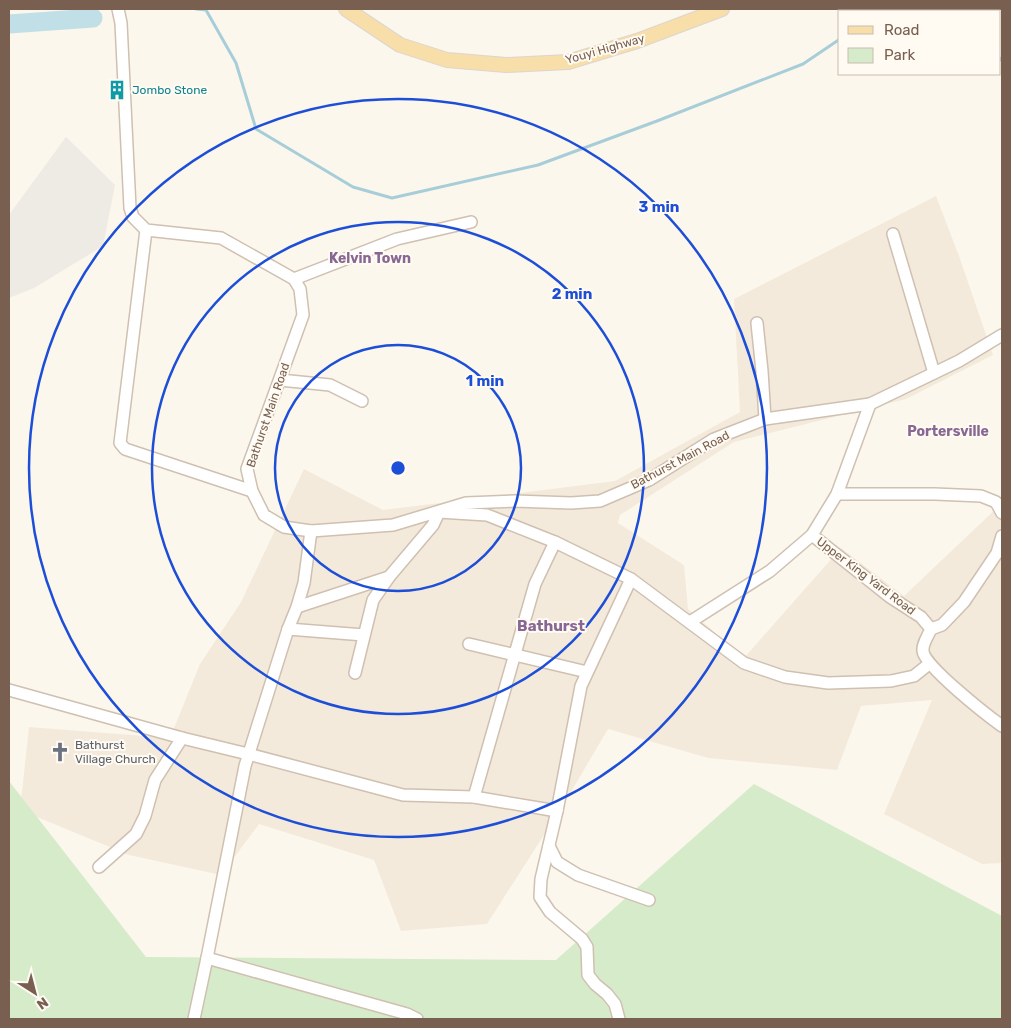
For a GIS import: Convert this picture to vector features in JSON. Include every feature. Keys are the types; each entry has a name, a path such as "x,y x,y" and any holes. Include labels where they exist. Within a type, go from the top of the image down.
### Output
{"main road":[{"name":"Youyi Highway","path":"346,9 400,45 447,60 506,65 568,62 637,42 722,9"}],"street":[{"path":"118,9 121,24 130,208 133,217 146,230 221,238 294,279 397,239 471,222"},
{"path":"146,230 120,443 124,449 252,491"},
{"path":"893,234 934,373"},
{"name":"Bathurst Main Road","path":"294,279 300,289 303,315 247,468 252,491 264,515 284,527 311,531 393,525 466,503 515,501 571,504 600,501 649,480 714,439 765,419 870,404 959,361 1002,334"},
{"path":"757,323 765,419"},
{"path":"280,380 330,385 362,400"},
{"path":"690,622 770,571 812,535 837,494 870,404"},
{"path":"837,494 982,496 999,500 1002,514"},
{"path":"355,672 373,600 433,525 440,512 487,515 555,542 631,579 744,663 785,677 828,682 891,681 914,676 929,664"},
{"path":"194,1019 248,754 304,583 311,531"},
{"name":"Upper King Yard Road","path":"812,535 890,597 921,617 931,629"},
{"path":"1002,536 1000,553 964,602 942,625 931,629 924,643 923,652 929,664 1002,726"},
{"path":"474,797 535,584 555,542"},
{"path":"297,606 389,578"},
{"path":"619,1019 616,1004 588,975 587,947 582,939 550,912 540,897 541,879 557,811 581,686 631,579"},
{"path":"288,629 364,635"},
{"path":"468,644 587,672"},
{"path":"9,690 182,738 403,795 474,797 557,811"},
{"path":"99,867 136,834 145,816 155,780 182,738"},
{"path":"549,846 557,862 578,875 649,900"},
{"path":"207,958 407,1014 417,1019"}],"shaded area":[{"path":"66,137 115,185 103,246 34,288 9,298 9,215"},
{"path":"936,196 993,355 906,399 734,442 620,515 618,523 684,565 688,609 744,658 841,548 904,596 1002,503 1002,863 982,864 884,814 932,700 861,706 837,770 708,758 608,729 565,802 487,924 401,931 374,860 259,824 221,875 129,855 20,810 29,727 170,738 200,664 241,602 304,469 383,510 615,481 740,412 734,299"}],"green space":[{"path":"9,781 146,957 556,960 754,784 1002,916 1002,1019 9,1019"}],"waterway":[{"path":"196,9 206,10 236,63 256,129 353,187 392,198 538,165 803,64 838,40"},
{"path":"9,24 93,18"}],"place":[{"name":"Jombo Stone","path":"117,90"},
{"name":"Bathurst Village Church","path":"60,752"}],"district":[{"name":"Kelvin Town","path":"370,258"},
{"name":"Portersville","path":"948,431"},
{"name":"Bathurst","path":"551,626"}]}
